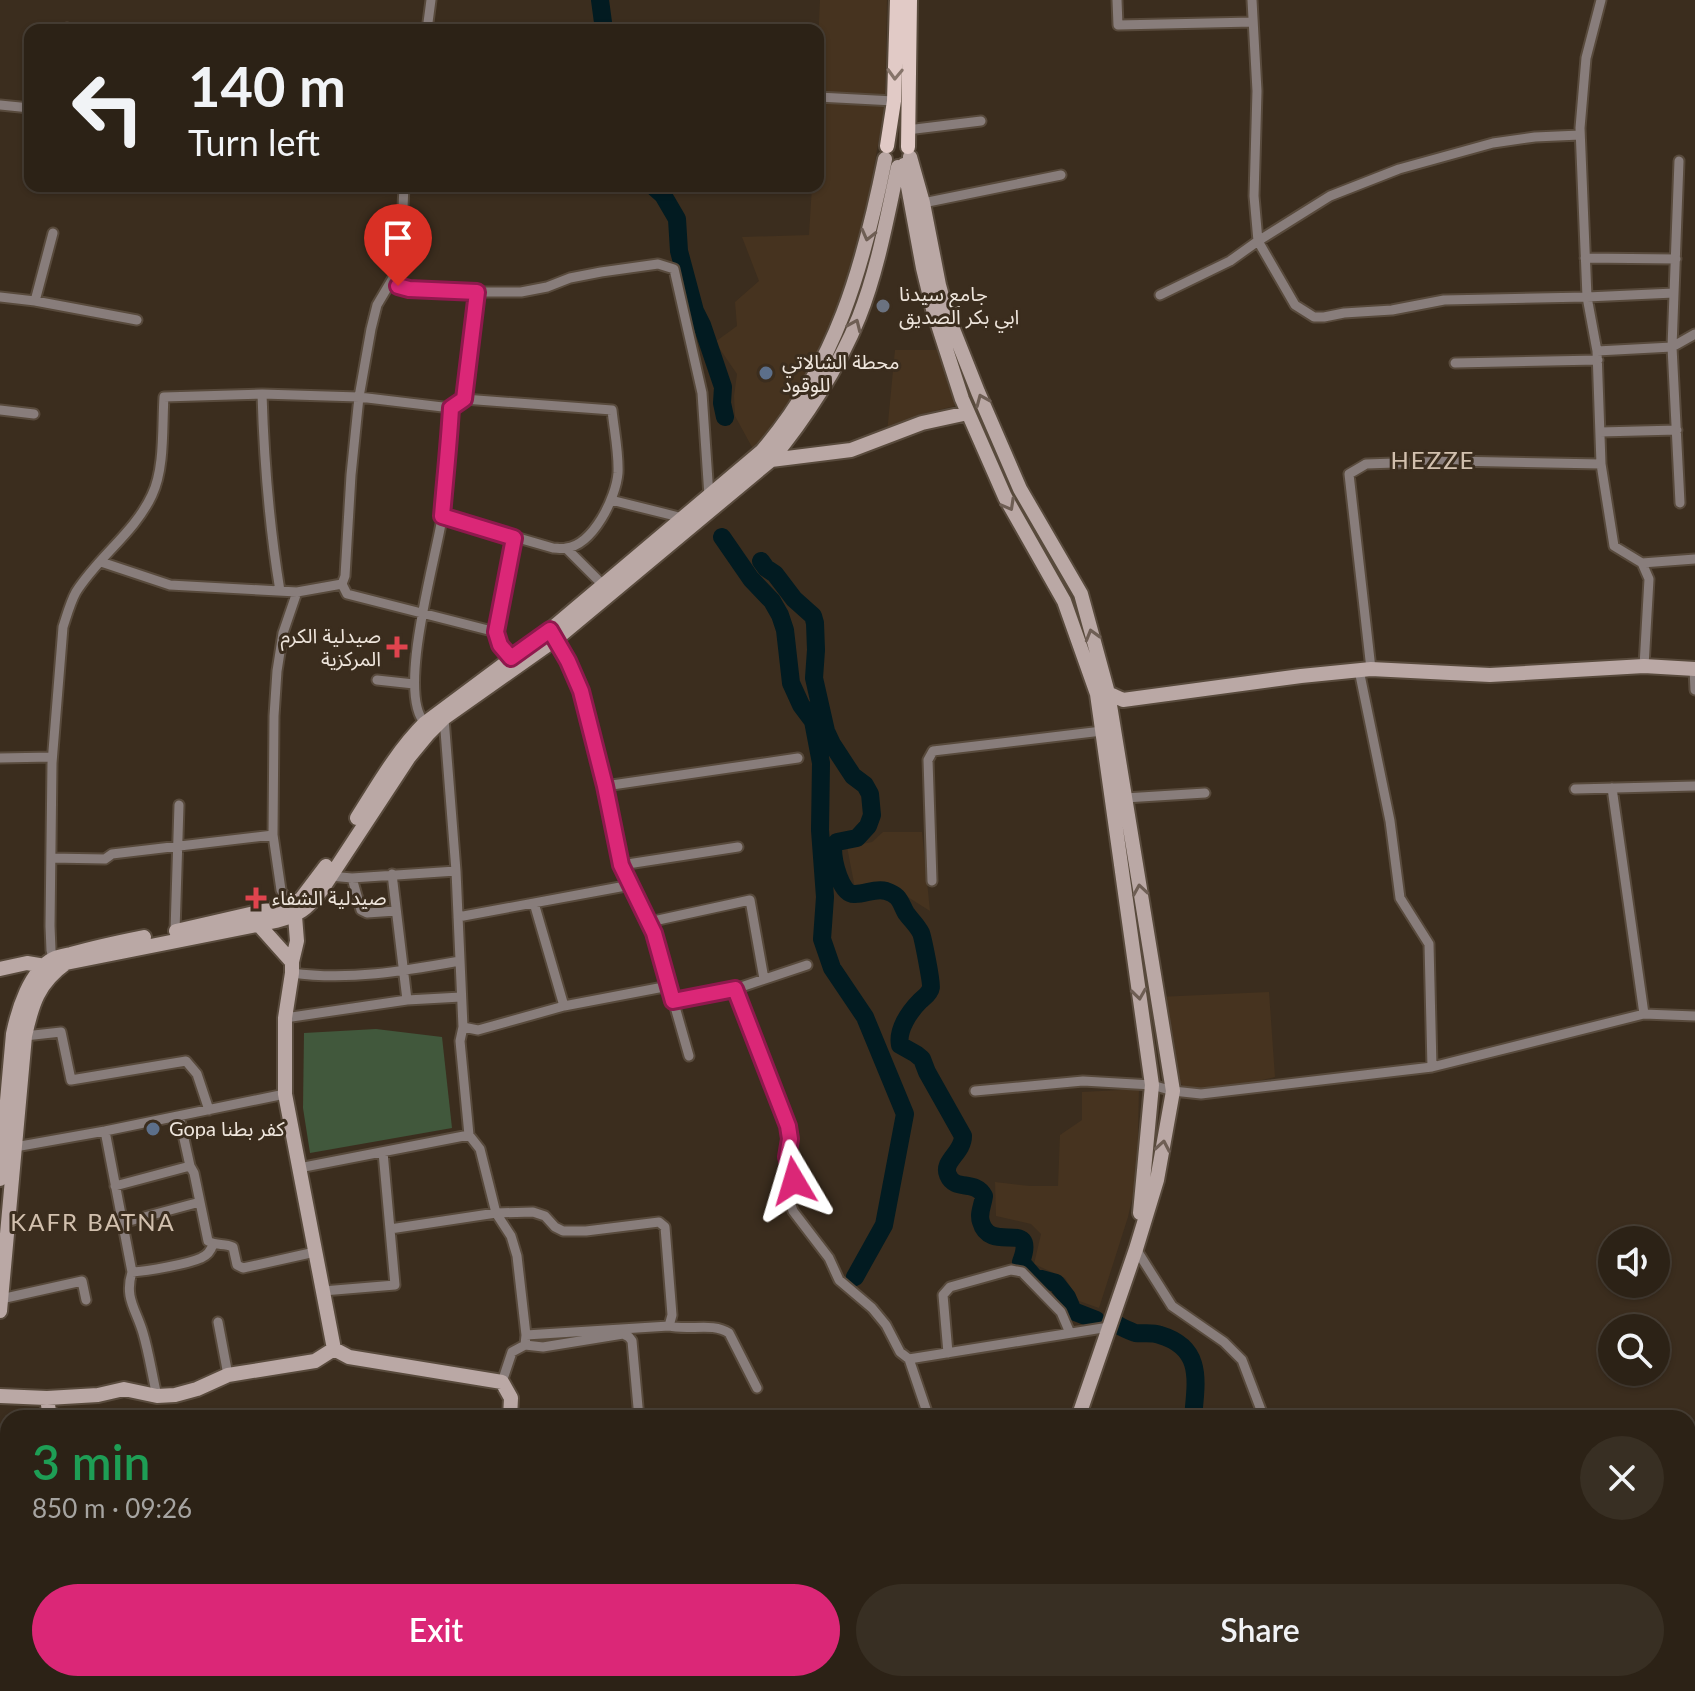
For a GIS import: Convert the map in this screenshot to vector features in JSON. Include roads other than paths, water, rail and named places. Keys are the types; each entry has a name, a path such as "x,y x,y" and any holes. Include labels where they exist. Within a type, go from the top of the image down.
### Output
{"main road":[{"path":"897,0 894,101 899,157 933,309 968,413 1005,497 1064,601 1102,694"},
{"path":"0,1311 25,1036 31,1007 47,980 66,963 258,924 292,910 309,890 409,738 425,723 441,715 553,634 771,460 794,432 838,361 870,284 907,130 910,0"},
{"path":"899,157 923,203 947,314 978,392 1020,489 1081,594 1125,798 1173,1091 1157,1180 1081,1410"},
{"path":"0,969 49,962 94,947 175,931 305,910 441,715 511,658 553,634 603,585 762,451 786,423 826,354 850,298 899,157"},
{"path":"771,460 851,450 922,423 968,413"},
{"path":"1102,694 1123,700 1365,670 1490,675 1644,666 1694,669"},
{"path":"1123,700 1105,712 1102,731 1152,1085 1136,1249"},
{"path":"292,910 297,941 285,1018 285,1094 334,1349"},
{"path":"258,924 292,967"},
{"path":"0,1179 13,1034 18,1010 24,995 49,962"},
{"path":"0,1396 47,1398 98,1395 124,1389 157,1396 175,1395 228,1375 315,1361 334,1349"},
{"path":"334,1349 349,1357 502,1382 511,1398 510,1410"},
{"path":"47,1398 49,1410"}],"street":[{"path":"428,24 431,0"},
{"path":"1117,0 1118,25 1253,22"},
{"path":"1252,0 1257,91 1254,196 1258,241 1295,305 1314,317 1324,317 1392,310 1444,300 1674,293"},
{"path":"1601,0 1586,58 1580,135 1587,297 1597,356 1601,464 1614,546 1642,563 1649,579 1644,666"},
{"path":"824,97 894,101"},
{"path":"0,105 24,107"},
{"path":"907,130 981,121"},
{"path":"1160,295 1230,261 1330,196 1399,169 1493,143 1580,135"},
{"path":"1679,161 1672,347 1680,503"},
{"path":"923,203 1061,175"},
{"path":"404,192 396,273 377,305 359,397 342,584 347,594 496,632"},
{"path":"35,301 53,233"},
{"path":"1585,258 1676,259"},
{"path":"391,282 409,289 521,292 570,278 658,264 674,269 702,393 709,496"},
{"path":"464,399 477,292"},
{"path":"0,297 137,320"},
{"path":"1455,363 1597,356 1672,347 1695,334"},
{"path":"262,394 264,461 280,591"},
{"path":"49,962 52,757 63,627 76,592 128,531 152,495 160,459 164,397 262,394 359,397 451,408 464,399 612,410 618,471 611,500 592,531 575,546 553,548 442,516"},
{"path":"425,723 416,708 414,684 422,612 442,516 451,408"},
{"path":"0,410 34,414"},
{"path":"1600,432 1677,430"},
{"path":"1432,1067 1429,944 1400,898 1365,670 1349,474 1366,464 1452,461 1601,464"},
{"path":"611,500 683,518"},
{"path":"511,658 500,645 496,632 514,538"},
{"path":"566,548 603,585"},
{"path":"1642,563 1695,559"},
{"path":"101,562 170,585 297,592 342,584"},
{"path":"292,910 281,890 273,835 274,716 283,633 297,592"},
{"path":"553,634 581,691 621,865 654,933 689,1056"},
{"path":"1694,669 1695,690"},
{"path":"377,680 414,684"},
{"path":"441,715 456,871 463,1027 460,1041 469,1135 480,1149 496,1213 511,1236 517,1256 526,1340"},
{"path":"932,881 928,760 933,751 1102,731"},
{"path":"0,758 52,757"},
{"path":"605,786 798,758"},
{"path":"1575,789 1695,786"},
{"path":"1612,788 1644,1014"},
{"path":"1125,798 1205,793"},
{"path":"175,931 179,805"},
{"path":"51,858 105,859 112,854 273,835"},
{"path":"621,865 738,847"},
{"path":"330,876 352,878 456,871"},
{"path":"392,874 407,1000"},
{"path":"352,878 361,910 367,913 396,911"},
{"path":"458,917 631,885"},
{"path":"649,922 750,900 764,979"},
{"path":"534,903 564,1006"},
{"path":"292,967 316,976 351,977 460,961"},
{"path":"673,1001 735,989 807,965"},
{"path":"463,1027 478,1030 564,1006 669,986"},
{"path":"735,989 788,1126 790,1139 787,1157 795,1187 790,1202 793,1211 829,1258 839,1280 872,1308 886,1325 900,1352 909,1359 926,1410"},
{"path":"285,1018 407,1000 461,997"},
{"path":"975,1091 1083,1081 1152,1085 1201,1094 1432,1067 1644,1014 1695,1016"},
{"path":"25,1036 61,1032 71,1080 186,1061 197,1074 209,1110"},
{"path":"15,1147 285,1094"},
{"path":"179,1116 208,1241 233,1247 237,1265 243,1268 315,1252"},
{"path":"105,1131 132,1272 128,1286 143,1332 157,1396"},
{"path":"299,1168 469,1135"},
{"path":"323,1291 395,1285 383,1152"},
{"path":"115,1186 190,1166"},
{"path":"122,1223 200,1202"},
{"path":"390,1229 496,1213 533,1212 545,1216 563,1231 659,1222 665,1227 672,1315 669,1326"},
{"path":"132,1272 201,1258 211,1251 213,1244"},
{"path":"1136,1249 1172,1306 1224,1342 1242,1360 1261,1410"},
{"path":"948,1353 943,1295 950,1287 1011,1270 1022,1272 1061,1312 1070,1333"},
{"path":"1,1299 82,1281 86,1300"},
{"path":"218,1322 228,1375"},
{"path":"502,1382 512,1352 526,1340 669,1326 679,1329 722,1328 729,1333 757,1388"},
{"path":"909,1359 1109,1327"},
{"path":"526,1340 543,1347 623,1334 629,1337 632,1341 638,1410"}],"waterway":[{"path":"600,0 603,24"},
{"path":"660,192 677,219 679,251 695,311 723,387 725,417"},
{"path":"722,537 751,579 772,601 785,630 791,683 813,721 821,763 820,830 825,897 822,939 832,968 865,1017 905,1114 884,1225 855,1277"},
{"path":"761,561 813,616 816,650 814,678 826,731 853,776 865,785 870,794 872,815 868,826 857,838 837,842 833,848 841,883 850,893 882,890 894,895 921,933 931,987 905,1022 900,1033 900,1045 922,1059 963,1136 948,1165 948,1175 955,1183 976,1188 984,1196 980,1219 986,1231 993,1236 1023,1241 1025,1249 1021,1262 1034,1277 1056,1283 1073,1311 1096,1320"},
{"path":"1118,1325 1135,1333 1160,1335 1184,1348 1194,1368 1194,1410"}],"place":[{"name":"جامع سيدنا ابي بكر الصديق","path":"883,306"},
{"name":"محطة الشالاتي للوقود","path":"766,373"},
{"name":"صيدلية الكرم المركزية","path":"397,647"},
{"name":"صيدلية الشفاء","path":"256,898"},
{"name":"Gopa كفر بطنا","path":"153,1129"}],"district":[{"name":"HEZZE","path":"1433,461"},
{"name":"KAFR BATNA","path":"93,1223"}]}
